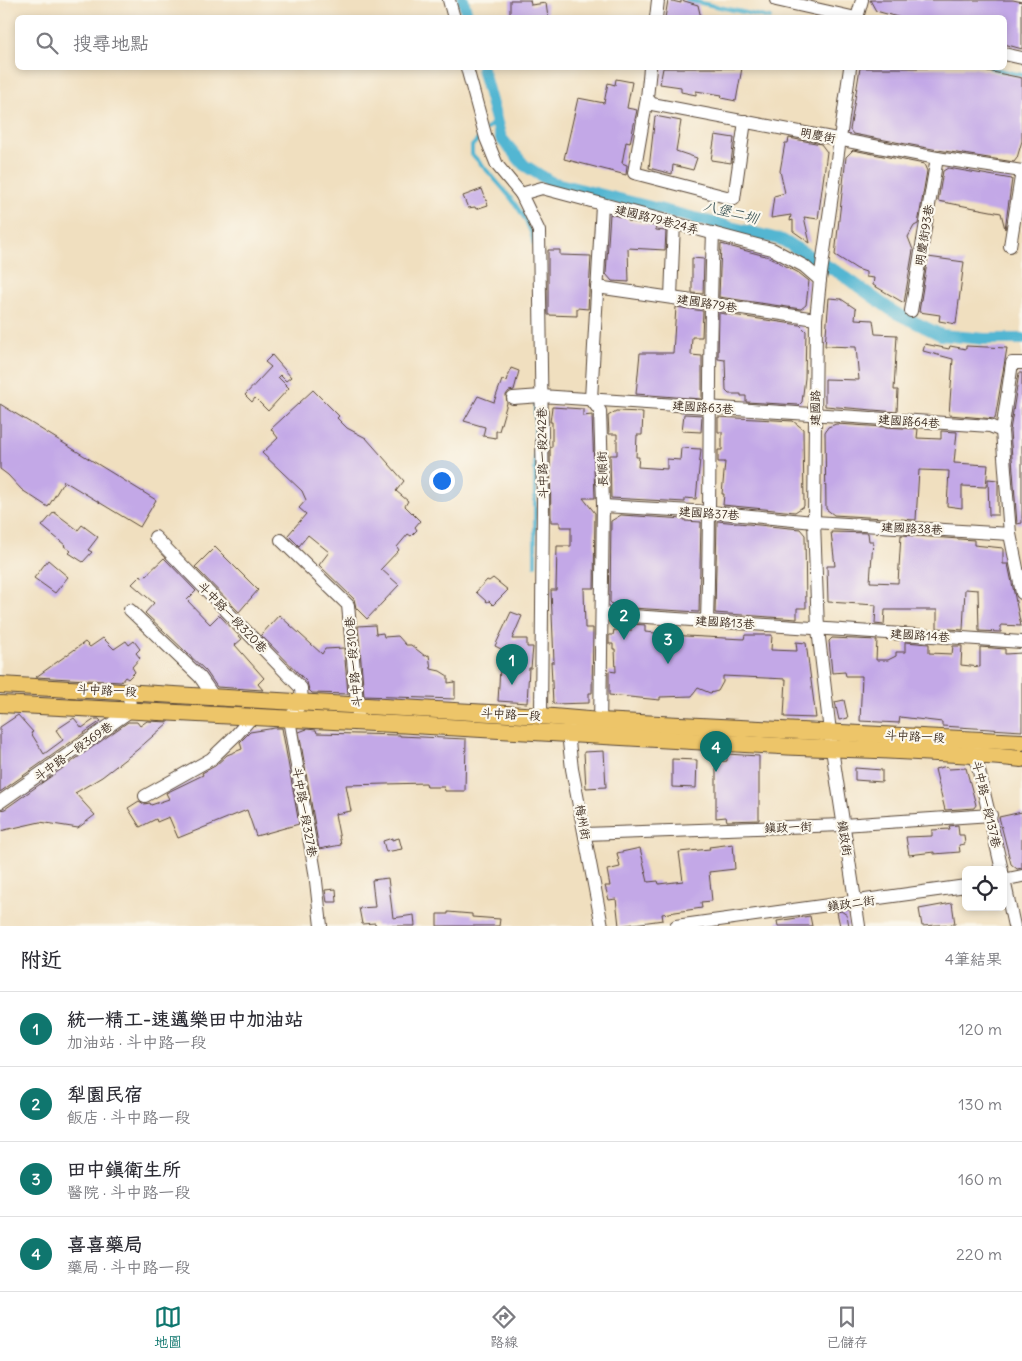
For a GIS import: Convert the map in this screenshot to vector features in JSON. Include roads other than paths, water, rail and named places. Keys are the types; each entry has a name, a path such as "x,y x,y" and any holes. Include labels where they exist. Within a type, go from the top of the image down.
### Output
{"main road":[{"name":"斗中路一段","path":"0,685 358,705 487,720 569,725 832,749 976,746 1022,742"},
{"name":"斗中路一段","path":"0,704 358,722 487,720 540,716 569,725"},
{"name":"斗中路一段","path":"600,728 831,732 976,746 1022,759"}],"street":[{"path":"450,0 453,15"},
{"path":"656,15 658,0"},
{"path":"776,0 844,15"},
{"path":"858,15 862,0"},
{"path":"1007,55 1022,58"},
{"name":"斗中路一段242巷","path":"468,70 486,138 497,165 521,194 539,231 543,501 540,716"},
{"path":"650,70 634,173 734,199 745,121"},
{"name":"建國路","path":"832,749 818,629 814,522 816,319 850,70"},
{"name":"明慶街","path":"647,98 652,104 937,158 1022,171"},
{"name":"明慶街93巷","path":"911,310 937,158"},
{"path":"1010,246 1022,171"},
{"name":"建國路79巷24弄","path":"521,194 542,188 772,249 804,266 820,280"},
{"name":"長順街","path":"600,728 603,506 600,411 591,399 602,205"},
{"path":"671,297 674,222"},
{"name":"建國路79巷24弄","path":"708,621 710,304 713,233"},
{"name":"建國路79巷","path":"597,287 816,319"},
{"path":"1022,363 1012,363 1002,431 1010,534 1022,593"},
{"name":"建國路63巷","path":"513,398 541,396 814,415"},
{"name":"建國路64巷","path":"814,415 990,426 1002,431"},
{"name":"建國路37巷","path":"603,506 710,512 814,522"},
{"name":"建國路38巷","path":"814,522 1010,534"},
{"name":"斗中路一段320巷","path":"155,537 301,688 302,702"},
{"name":"斗中路一段310巷","path":"281,540 348,605 358,722"},
{"path":"130,610 200,676 214,697"},
{"name":"建國路13巷","path":"602,614 818,629"},
{"name":"建國路14巷","path":"818,629 1022,642"},
{"path":"129,692 130,711"},
{"path":"289,719 302,702"},
{"name":"斗中路一段369巷","path":"0,802 130,711"},
{"path":"144,796 211,759 236,735 252,716"},
{"name":"斗中路一段327巷","path":"289,719 315,872 321,926"},
{"name":"梅州街","path":"569,725 572,769 602,926"},
{"name":"斗中路一段137巷","path":"976,746 1001,866"},
{"name":"鎮政街","path":"832,749 859,926"},
{"name":"鎮政一街","path":"585,834 843,826 990,815"},
{"path":"1007,876 1022,876"},
{"name":"鎮政二街","path":"676,926 962,887"},
{"name":"斗中路一段137巷","path":"1007,894 1014,926"}],"waterway":[{"name":"八堡二圳","path":"463,0 467,15"},
{"path":"687,0 756,15"},
{"name":"八堡二圳","path":"483,70 501,138 524,165 551,182 782,240 841,274 894,312 941,335 984,339 1022,339"},
{"path":"1000,70 1022,75"},
{"path":"487,129 496,120"},
{"path":"482,135 472,146 472,154 518,208 531,232 533,243"},
{"path":"535,400 535,565"}],"place":[{"name":"犁園民宿","path":"624,640"},
{"name":"田中鎮衛生所","path":"668,664"},
{"name":"統一精工-速邁樂田中加油站","path":"512,685"},
{"name":"喜喜藥局","path":"716,772"}]}
